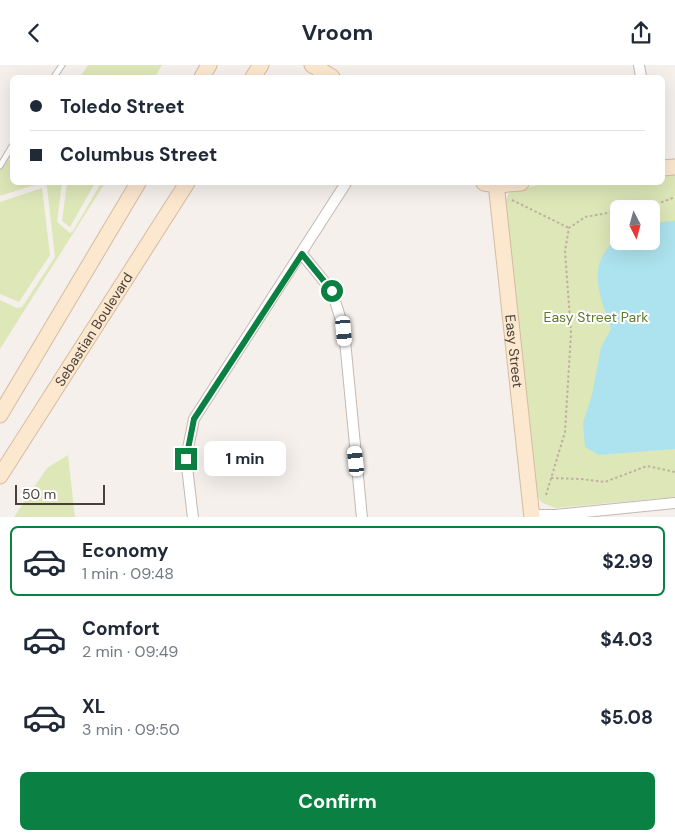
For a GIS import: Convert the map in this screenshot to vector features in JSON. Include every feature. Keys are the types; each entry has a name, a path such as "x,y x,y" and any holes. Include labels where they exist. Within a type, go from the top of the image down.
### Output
{"main road":[{"path":"312,65 329,75"},
{"path":"0,415 137,185"},
{"name":"Sebastian Boulevard","path":"0,476 186,185"},
{"name":"Easy Street","path":"492,185 532,516"}],"street":[{"path":"193,517 186,459 194,419 345,185"},
{"path":"302,254 332,291 344,331 362,517"},
{"path":"532,516 675,503"}],"lane":[{"path":"0,166 10,149"}],"path":[{"path":"660,203 675,197"},
{"path":"507,198 568,228"},
{"path":"546,495 565,432 571,333 565,251 568,228 585,217 610,213"},
{"path":"551,478 605,482 647,466 675,472"}],"green space":[{"path":"88,65 162,65 156,75 81,75"},
{"path":"10,149 10,185 34,185 0,196 0,166"},
{"name":"Easy Street Park","path":"675,172 675,497 555,508 541,502 534,490 505,202 509,193 539,185 665,185 665,173"},
{"path":"46,185 62,185 57,222 70,233 100,185 104,185 0,349 0,300 17,308 22,307 55,257"},
{"path":"67,185 94,185 70,227 62,221"},
{"path":"42,188 50,255 19,302 0,294 0,202"},
{"path":"68,455 75,517 14,517 47,468"}],"water":[{"path":"675,221 675,449 599,455 585,447 583,423 592,395 601,347 611,329 599,292 598,269 601,258 610,246 610,250 660,250 660,222"}],"route":[{"path":"186,459 194,419 302,254 332,291"}]}
